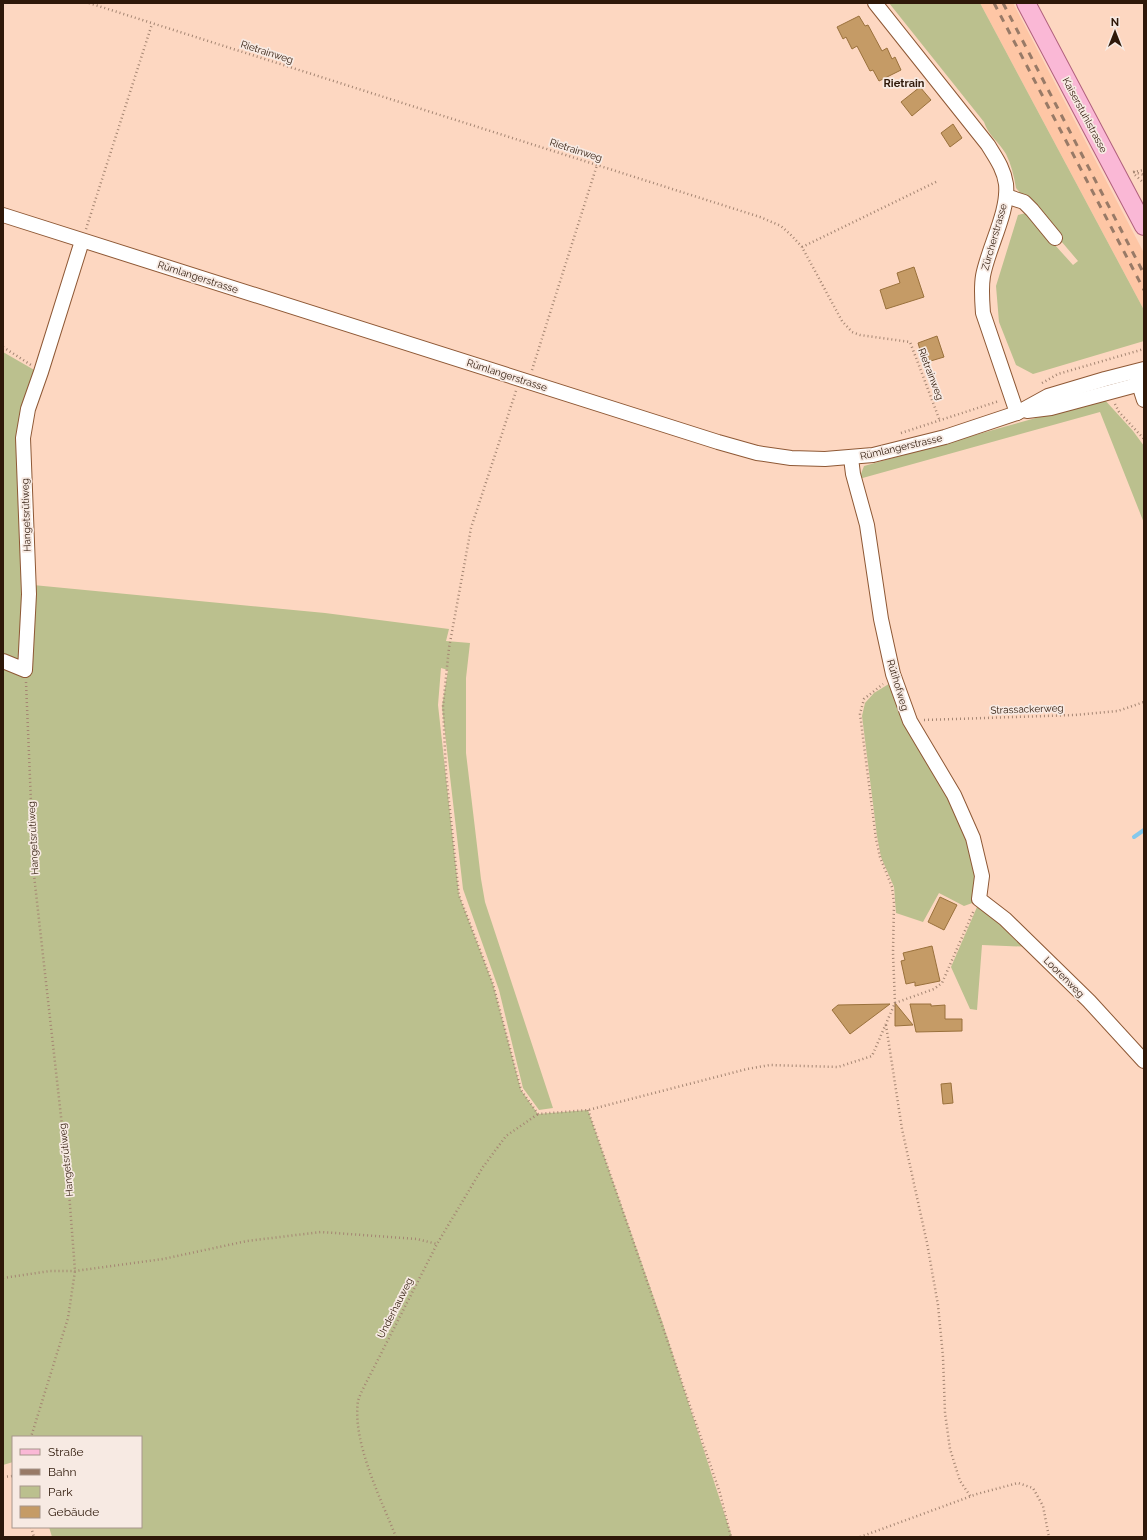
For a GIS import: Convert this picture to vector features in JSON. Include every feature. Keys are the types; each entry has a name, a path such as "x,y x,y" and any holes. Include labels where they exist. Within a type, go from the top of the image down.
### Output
{"main road":[{"name":"Kaiserstuhlstrasse","path":"1026,3 1144,226"}],"street":[{"name":"Zürcherstrasse","path":"875,3 988,145 1001,167 1006,184 1006,196 983,276 983,313 1017,413"},
{"path":"1006,196 1024,202 1055,238"},
{"name":"Rümlangerstrasse","path":"3,215 84,235 519,379 718,442 757,453 791,458 851,458 895,450 945,437 1017,413 1048,396 1140,377"},
{"name":"Hangetsrütiweg","path":"26,670 29,594 22,438 28,410 84,235"},
{"path":"1140,377 1144,400"},
{"name":"Rütihofweg","path":"851,458 853,474 867,525 881,619 893,674 910,720 954,795 974,838 982,876 979,899"},
{"path":"3,661 26,670"},
{"name":"Loorenweg","path":"979,899 1005,919 1089,1001 1144,1061"}],"path":[{"name":"Rietrainweg","path":"89,3 760,217 781,226 802,247 842,321 852,332 860,335 910,342 945,437"},
{"path":"84,235 152,24"},
{"path":"539,374 531,371 597,165"},
{"path":"1132,172 1144,170"},
{"path":"1132,172 1144,175"},
{"path":"1132,172 1144,183"},
{"path":"802,247 938,181"},
{"path":"84,235 93,232"},
{"path":"3,347 41,372"},
{"path":"1039,385 1058,374 1144,349"},
{"path":"519,379 471,528 449,648 442,706 446,773 459,895 493,984 521,1090 538,1114 588,1110 747,1069 770,1065 838,1067 872,1056 895,1003 893,953 894,903 892,886 880,857 876,839 860,714 864,699 885,683 893,674"},
{"path":"894,435 1012,396"},
{"path":"1114,402 1119,412 1144,439"},
{"name":"Hangetsrütiweg","path":"26,670 34,875 68,1179 75,1271 68,1318 31,1436"},
{"name":"Strassackerweg","path":"910,720 1075,715 1118,711 1144,702"},
{"path":"895,1003 934,989 942,983 979,899"},
{"path":"886,1025 902,1129 927,1243 938,1305 943,1357 945,1413 950,1449 960,1481 971,1497"},
{"path":"588,1110 717,1485 731,1537"},
{"name":"Underhauweg","path":"396,1537 366,1461 358,1429 358,1400 437,1244 483,1167 506,1136 538,1114"},
{"path":"3,1278 50,1271 75,1271 164,1259 247,1241 321,1232 417,1239 437,1244"},
{"path":"860,1537 971,1497 1018,1483 1033,1488 1043,1506 1049,1537"}],"shaded area":[{"path":"980,3 1013,3 1144,253 1144,310"}],"green space":[{"path":"889,3 980,3 1144,310 1144,341 1033,374 1016,365 999,322 996,286 1018,215 1026,213 1073,265 1078,261 1016,188 1011,166 1006,154 988,131 984,122"},
{"path":"3,352 36,371 19,436 22,672 33,585 325,613 449,629 446,641 470,643 466,678 466,753 485,902 553,1108 539,1110 523,1088 499,990 463,889 442,707 448,670 441,668 438,705 459,895 493,984 521,1090 538,1114 588,1110 662,1321 732,1537 52,1537 49,1528 142,1528 142,1436 12,1436 12,1462 3,1465"},
{"path":"1104,399 1133,431 1144,446 1144,523 1100,412 859,479 864,466"},
{"path":"892,682 951,795 979,876 975,902 964,906 939,893 923,922 896,913 894,887 881,857 877,836 862,716 865,703 874,693"},
{"path":"982,903 1032,947 982,945 977,1010 970,1009 951,967 977,907"}],"building":[{"path":"859,16 865,26 868,25 882,51 887,48 892,59 895,57 901,70 879,81 873,70 870,71 857,46 852,49 846,37 843,39 837,27"},
{"path":"920,87 931,100 912,116 901,102"},
{"path":"953,124 962,138 950,147 941,133"},
{"path":"914,267 924,297 886,309 880,290 900,283 897,273"},
{"path":"937,336 944,357 924,363 918,343"},
{"path":"940,897 957,905 944,930 928,922"},
{"path":"932,946 940,981 915,986 915,982 906,984 901,961 905,960 903,953"},
{"path":"895,1003 913,1025 895,1026"},
{"path":"890,1004 850,1034 832,1010 838,1005"},
{"path":"910,1004 931,1004 931,1006 945,1005 945,1019 962,1019 962,1031 916,1032"},
{"path":"951,1083 953,1103 943,1104 941,1084"}],"waterway":[{"path":"1134,837 1144,830"}],"railway":[{"path":"994,3 1144,290"},
{"path":"1003,3 1144,274"}],"district":[{"name":"Rietrain","path":"904,83"}]}
